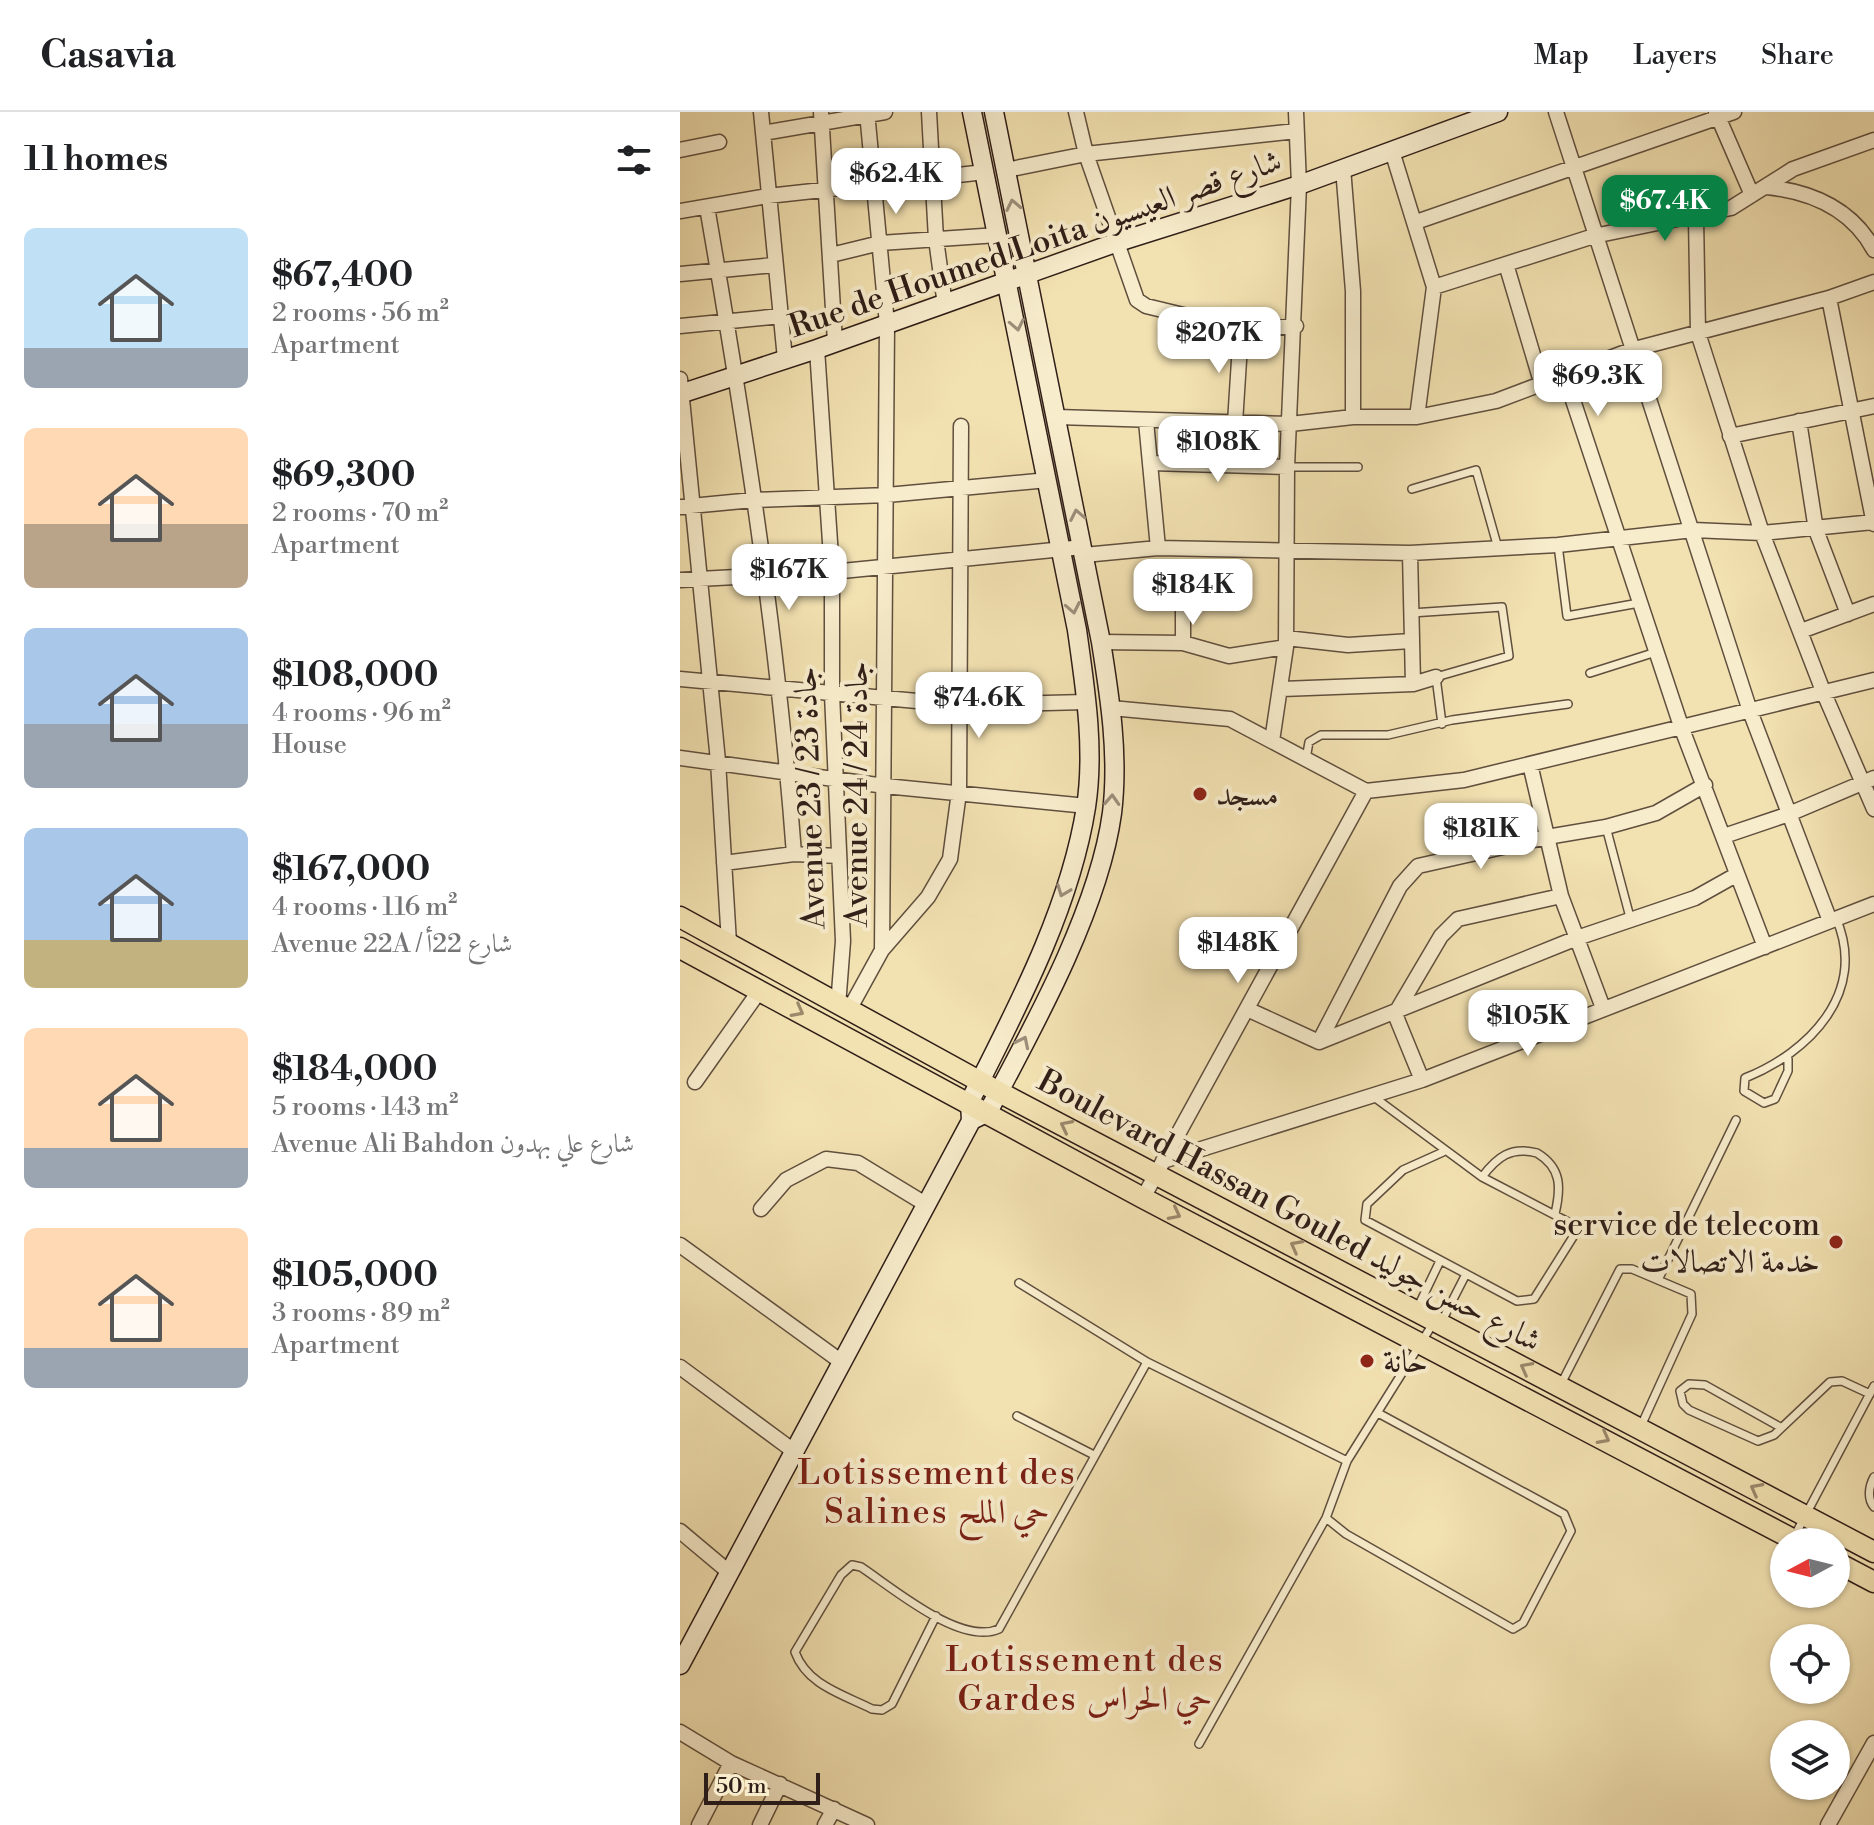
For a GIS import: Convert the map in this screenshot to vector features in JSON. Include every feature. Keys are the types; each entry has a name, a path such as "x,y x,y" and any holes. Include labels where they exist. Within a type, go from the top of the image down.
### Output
{"main road":[{"path":"680,1665 976,1111 980,1081 1045,941 1069,877 1087,806 1086,702 1077,630 972,112"},
{"path":"976,1111 999,1092 1092,897 1112,811 1111,708 1101,642 994,112"},
{"name":"Rue de Houmed Loita شارع قصر العيسيون","path":"681,388 817,349 1115,243 1299,185 1392,151 1459,119 1498,112"},
{"name":"Boulevard Hassan Gouled شارع حسن جوليد","path":"680,917 999,1092 1161,1167 1431,1318 1874,1552"},
{"name":"Boulevard Hassan Gouled شارع حسن جوليد","path":"680,948 976,1111 1423,1342 1772,1528"},
{"path":"1850,1569 1874,1582"}],"street":[{"path":"761,112 785,359"},
{"path":"763,133 822,118 885,112"},
{"path":"929,112 936,239 945,305"},
{"path":"1076,112 1086,154 1137,300 1146,306 1241,329 1296,326"},
{"path":"1272,741 1282,689 1286,642 1287,467 1296,326 1299,185 1296,112"},
{"path":"1556,112 1750,711 1833,919"},
{"path":"1416,222 1717,115 1734,112"},
{"name":"Avenue 24 / جادة 24","path":"868,113 887,324 888,566 883,697 882,950"},
{"path":"1717,115 1752,195"},
{"path":"822,118 835,342"},
{"path":"1006,170 1086,154 1296,131"},
{"path":"1434,287 1594,236 1731,208 1793,169 1874,140"},
{"path":"680,150 719,142"},
{"path":"1392,151 1434,287 1417,417"},
{"path":"1343,168 1353,291 1353,417"},
{"path":"680,211 768,196 985,172"},
{"path":"1767,187 1808,195 1840,210 1860,227 1874,250"},
{"path":"707,207 724,320 738,374 753,500 766,574 794,854"},
{"path":"1696,217 1698,333 1762,533 1823,691 1869,780 1874,809"},
{"path":"831,255 880,243 998,235"},
{"path":"1506,264 1542,385"},
{"path":"680,274 774,265"},
{"path":"1057,417 1290,424 1353,417 1417,417 1496,401 1631,350 1829,298 1874,282"},
{"path":"680,580 832,572 1061,549 1410,553 1558,545 1693,530 1762,533 1874,523 1829,298"},
{"path":"680,326 781,316"},
{"path":"1235,423 1241,329"},
{"name":"Avenue 23 / جادة 23","path":"817,349 824,497 832,572 832,694 844,1008"},
{"path":"1565,376 1682,729 1765,947"},
{"path":"681,388 686,506 702,578 718,761 729,943"},
{"path":"1730,436 1874,406"},
{"path":"1146,421 1158,548"},
{"path":"1799,421 1816,530 1848,614"},
{"path":"844,1008 882,950 942,876 950,859 959,792 961,426"},
{"path":"1151,463 1287,467"},
{"path":"686,506 887,495 1048,480"},
{"path":"1410,553 1413,684"},
{"path":"1801,631 1874,604"},
{"path":"1183,609 1183,643"},
{"path":"1101,642 1183,643 1229,656 1286,642 1348,645 1411,641"},
{"path":"1282,689 1413,684 1436,677"},
{"path":"680,679 960,705 1086,702"},
{"path":"1111,708 1230,719 1366,791 1464,780 1874,680"},
{"path":"680,758 788,770 885,786 1087,806"},
{"path":"1530,764 1561,896 1603,1008"},
{"path":"1724,836 1789,814 1869,780"},
{"path":"1319,1042 1409,873 1418,866 1606,827 1656,813 1705,785"},
{"path":"1143,1198 1366,791"},
{"path":"724,863 794,854 839,856"},
{"path":"1247,1009 1319,1042 1395,1014 1577,938 1695,898 1736,875"},
{"path":"1395,1014 1441,936 1458,919 1561,896"},
{"path":"1161,1167 1422,1080 1874,904"},
{"path":"695,1082 760,990"},
{"path":"1395,1014 1422,1080"},
{"path":"761,1209 786,1180 826,1159 858,1163 927,1205"},
{"path":"680,1245 843,1363"},
{"path":"680,1367 795,1452"},
{"path":"680,1531 730,1573"},
{"path":"680,1732 731,1763 867,1825"},
{"path":"1828,1825 1874,1743"},
{"path":"699,1825 731,1763"},
{"path":"760,1825 780,1784"},
{"path":"825,1825 834,1809"}],"lane":[{"path":"1287,467 1358,467"},
{"path":"1412,489 1476,470 1498,548"},
{"path":"1558,545 1567,616 1642,602"},
{"path":"1411,613 1502,607 1509,656 1436,677 1442,724"},
{"path":"1590,673 1656,652"},
{"path":"1306,759 1309,742 1321,735 1388,735 1532,707 1568,704"},
{"path":"1606,827 1631,921"},
{"path":"1788,1059 1788,1071 1775,1099 1764,1103 1744,1091 1745,1078 1788,1059 1822,1025 1842,985 1845,939 1833,919"},
{"path":"1372,1096 1443,1152 1482,1177 1570,1222 1574,1234 1534,1299 1517,1301 1368,1223 1363,1212 1403,1170 1443,1152"},
{"path":"1658,1280 1736,1120"},
{"path":"1482,1177 1492,1163 1508,1152 1537,1153 1557,1174 1560,1193 1555,1214"},
{"path":"1199,1744 1326,1518 1347,1461 1423,1342 1431,1318 1440,1261"},
{"path":"1560,1386 1620,1269 1632,1269 1691,1294 1694,1303 1640,1428"},
{"path":"1431,1318 1466,1274"},
{"path":"1019,1283 1147,1362 1347,1461"},
{"path":"936,1616 892,1704 882,1710 872,1709 813,1680 800,1667 795,1652 841,1575 852,1565 861,1567 936,1616 966,1631 987,1634 999,1629 1147,1362"},
{"path":"1780,1427 1705,1385 1689,1384 1680,1391 1683,1404 1689,1410 1758,1441 1766,1440 1830,1382 1842,1381 1870,1394"},
{"path":"1801,1528 1874,1386"},
{"path":"1326,1518 1346,1534 1513,1629 1530,1614 1571,1531 1564,1514 1378,1413"},
{"path":"1017,1416 1094,1455"},
{"path":"1874,1477 1870,1502 1874,1507"}],"place":[{"name":"مسجد","path":"1200,794"},
{"name":"service de telecom خدمة الاتصالات","path":"1836,1242"},
{"name":"حانة","path":"1367,1361"}],"district":[{"name":"Lotissement des Salines حي الملح","path":"937,1492"},
{"name":"Lotissement des Gardes حي الحراس","path":"1085,1678"}]}
